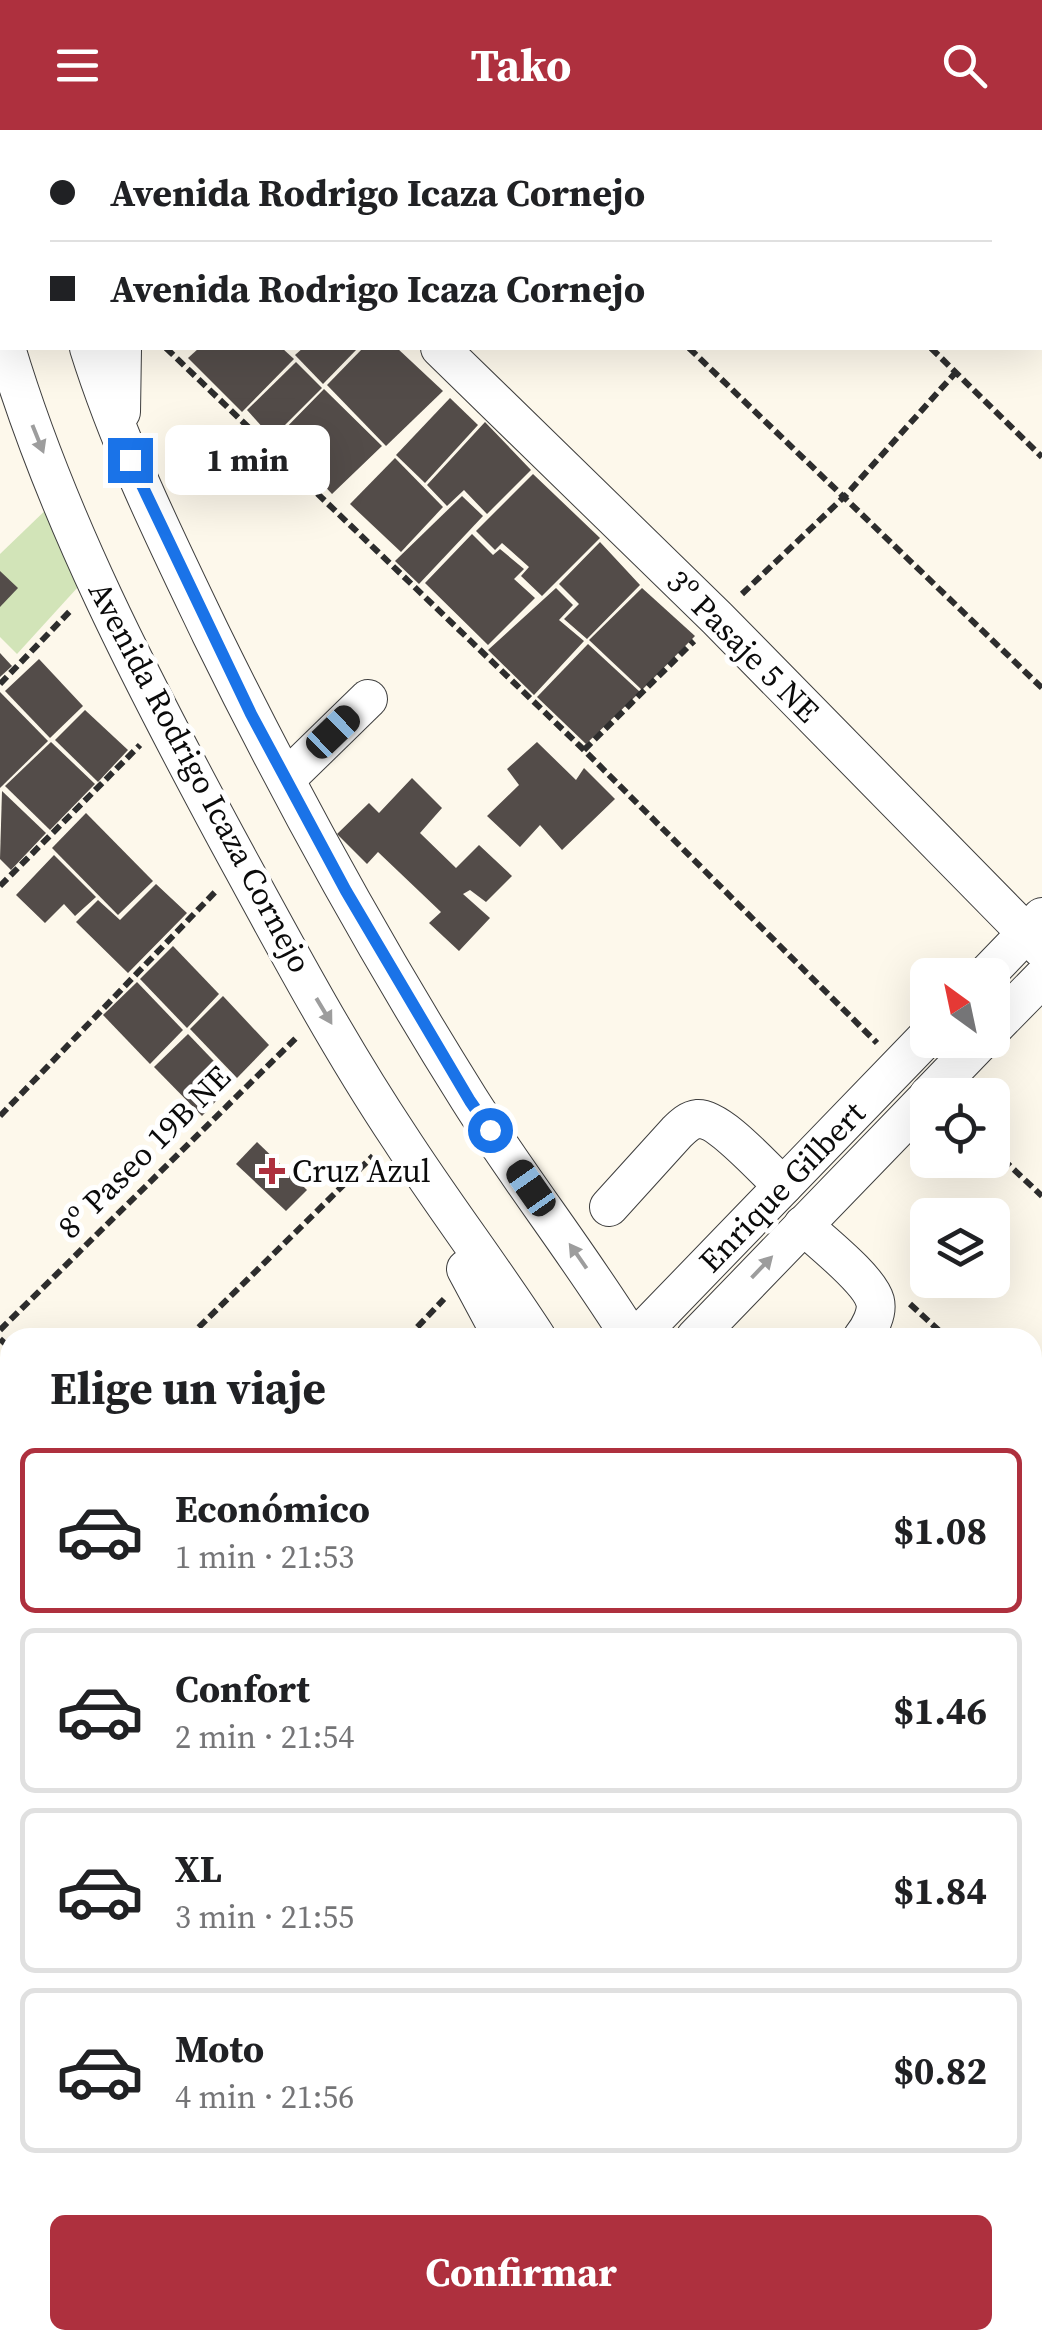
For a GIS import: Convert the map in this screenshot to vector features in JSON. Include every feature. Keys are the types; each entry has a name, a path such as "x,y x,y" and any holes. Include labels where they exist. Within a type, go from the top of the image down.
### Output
{"street":[{"name":"Avenida Rodrigo Icaza Cornejo","path":"7,350 32,426 97,582 242,866 397,1134 531,1328"},
{"path":"90,350 137,481 346,891 470,1101 627,1328"},
{"path":"122,350 122,439"},
{"name":"3º Pasaje 5 NE","path":"442,350 691,580 717,618 1037,933"},
{"path":"286,779 368,699"},
{"path":"1007,958 1037,933"},
{"path":"1010,1011 1042,978"},
{"name":"Enrique Gilbert","path":"644,1328 910,1054"},
{"name":"Enrique Gilbert","path":"945,1078 965,1058"},
{"name":"Enrique Gilbert","path":"704,1328 910,1115"},
{"path":"609,1207 676,1132 687,1122 701,1119 717,1125 782,1186"},
{"name":"Avenida Rodrigo Icaza Cornejo","path":"434,1188 468,1274 497,1328"},
{"path":"804,1225 864,1283 875,1300 874,1316 867,1328"}],"path":[{"path":"168,350 584,750 899,1065"},
{"path":"691,350 1042,688"},
{"path":"933,350 1042,457"},
{"path":"584,750 845,496 956,372"},
{"path":"0,684 97,582"},
{"path":"0,886 164,718"},
{"path":"0,1116 242,866"},
{"name":"8º Paseo 19B NE","path":"2,1328 324,1011"},
{"path":"198,1328 397,1134"},
{"path":"1010,1165 1042,1196"},
{"path":"417,1328 468,1274"}],"green space":[{"path":"54,502 78,587 17,654 0,637 0,554"}],"building":[{"path":"197,350 284,350 294,359 242,412 188,358"},
{"path":"301,350 356,350 323,384 295,355"},
{"path":"361,350 399,350 443,391 386,446 327,385"},
{"path":"296,362 322,388 272,438 247,410"},
{"path":"324,389 382,446 332,494 318,479 325,472 308,457 300,464 277,437"},
{"path":"450,398 478,425 425,483 396,455"},
{"path":"485,422 531,470 487,514 464,490 447,506 427,485"},
{"path":"395,458 443,507 401,552 350,504"},
{"path":"533,474 600,538 542,596 521,576 529,567 502,543 495,550 476,531"},
{"path":"462,496 483,516 419,584 395,561"},
{"path":"472,534 493,555 500,549 524,569 514,579 535,598 488,645 425,583"},
{"path":"600,542 640,585 587,639 564,619 579,604 559,584"},
{"path":"0,571 18,588 0,607"},
{"path":"556,588 573,605 559,620 584,641 534,695 488,650"},
{"path":"642,588 695,636 642,690 589,640"},
{"path":"588,644 640,692 586,744 537,697"},
{"path":"0,653 12,666 0,677"},
{"path":"39,659 83,706 50,738 5,691"},
{"path":"0,692 48,741 0,788"},
{"path":"85,710 128,750 98,782 55,740"},
{"path":"51,742 95,784 50,830 5,786"},
{"path":"537,742 576,780 584,768 615,799 562,850 540,825 520,847 487,816 519,785 507,769"},
{"path":"412,778 442,808 420,833 456,868 479,845 512,876 486,902 470,890 463,894 490,918 459,951 429,923 441,912 378,852 367,864 337,834 369,803 379,813"},
{"path":"2,791 46,833 11,870 0,859"},
{"path":"86,813 153,881 118,915 52,848"},
{"path":"54,855 96,897 75,916 64,904 45,923 16,895"},
{"path":"156,884 187,913 128,973 76,922 98,900 120,920"},
{"path":"173,946 219,994 187,1028 140,979"},
{"path":"137,982 183,1030 150,1064 103,1015"},
{"path":"223,996 269,1045 237,1078 190,1029"},
{"path":"188,1034 234,1082 202,1116 154,1067"},
{"path":"257,1142 307,1190 286,1211 236,1164"}],"place":[{"name":"Cruz Azul","path":"272,1171"}],"route":[{"path":"130,460 251,714 330,863 490,1130"}]}
